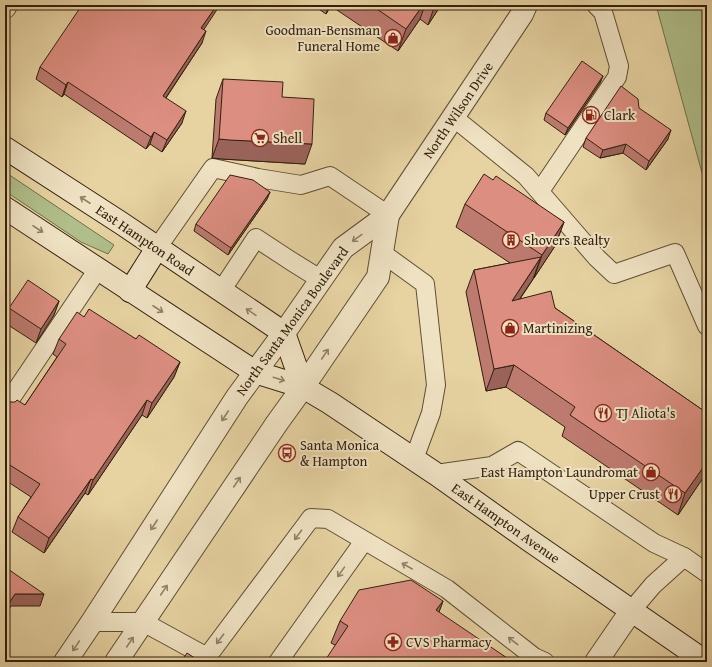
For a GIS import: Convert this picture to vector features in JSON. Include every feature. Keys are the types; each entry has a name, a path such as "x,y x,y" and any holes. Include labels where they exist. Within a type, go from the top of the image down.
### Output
{"street":[{"name":"North Wilson Drive","path":"388,215 522,14 526,5"},
{"name":"East Hampton Road","path":"5,148 284,333"},
{"path":"5,208 255,372"},
{"path":"116,662 277,423 378,277 388,215"},
{"name":"North Santa Monica Boulevard","path":"65,662 237,397 284,333 320,279 343,248 388,215"},
{"path":"130,290 157,248"},
{"path":"284,333 303,387"},
{"name":"East Hampton Avenue","path":"255,372 303,387 330,403 436,474 706,662"},
{"path":"596,662 632,611"}],"lane":[{"path":"540,191 617,77 619,66 603,12 596,5"},
{"path":"453,117 526,176 597,258 614,274 675,253 707,326"},
{"path":"157,248 213,168 258,178 301,185 330,176 388,215"},
{"path":"221,291 256,238 320,279"},
{"path":"382,253 425,284 436,385 431,413 414,459"},
{"path":"5,407 98,269"},
{"path":"436,474 492,466 518,451 654,543 684,557 707,573"},
{"path":"92,622 143,622 212,659 311,518 328,519 447,589 534,657 545,662"},
{"path":"278,662 364,540"},
{"path":"632,611 653,585 684,557"}],"green space":[{"path":"656,5 707,5 707,191"},
{"path":"5,172 114,245 108,254 81,242 5,191"}],"building":[{"path":"82,5 217,5 201,28 206,31 163,96 186,111 167,140 154,132 151,137 68,82 66,85 40,67"},
{"path":"371,5 423,5 406,29"},
{"path":"582,61 603,76 568,128 546,113"},
{"path":"223,79 283,82 282,97 314,99 312,144 219,139"},
{"path":"621,86 638,99 639,108 671,130 649,161 626,144 603,150 586,138"},
{"path":"484,174 493,180 496,176 564,222 542,255 465,204"},
{"path":"230,175 253,180 270,192 231,248 196,224"},
{"path":"541,257 512,301 551,291 555,308 707,413 707,462 685,493 570,415 575,407 514,365 494,369 474,270"},
{"path":"28,280 59,301 41,329 9,308"},
{"path":"89,309 136,339 139,335 180,362 152,403 147,400 93,480 91,479 49,538 18,517 40,484 5,462 5,401 15,402 17,400 25,405 66,344 59,339 77,312 84,317"},
{"path":"5,567 44,594 15,594 5,609"},
{"path":"411,580 443,601 436,610 513,662 324,662 348,626 340,621 359,590"},
{"path":"187,653 201,662 181,662"}],"place":[{"name":"Goodman-Bensman Funeral Home","path":"393,38"},
{"name":"Clark","path":"591,115"},
{"name":"Shell","path":"260,138"},
{"name":"Shovers Realty","path":"511,240"},
{"name":"Martinizing","path":"510,328"},
{"name":"TJ Aliota's","path":"603,413"},
{"name":"Santa Monica & Hampton","path":"287,453"},
{"name":"East Hampton Laundromat","path":"651,472"},
{"name":"Upper Crust","path":"673,494"},
{"name":"CVS Pharmacy","path":"393,642"}]}
